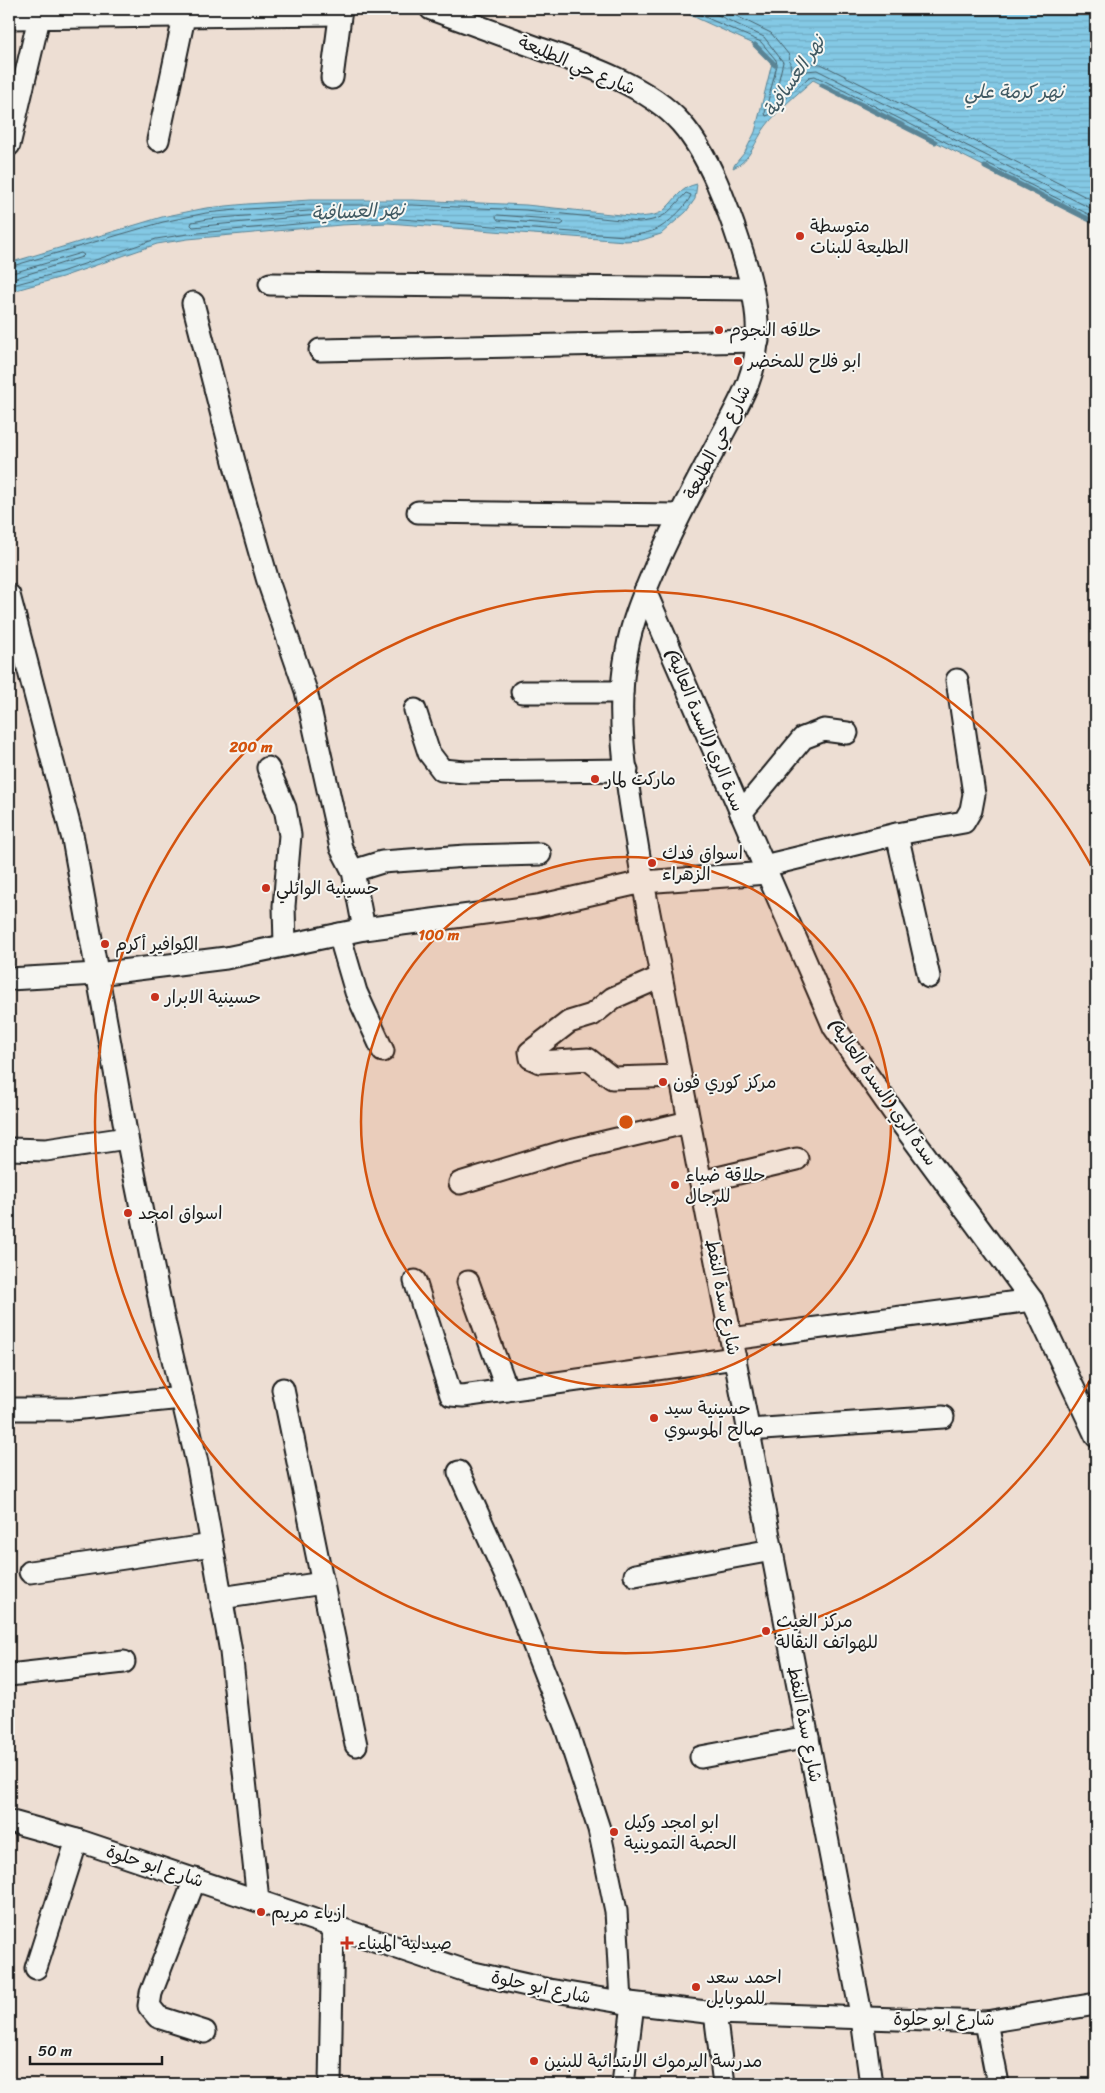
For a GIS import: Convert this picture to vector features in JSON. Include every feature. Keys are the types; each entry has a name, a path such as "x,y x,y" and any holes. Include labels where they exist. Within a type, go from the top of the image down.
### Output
{"street":[{"name":"شارع حي الطليعة","path":"431,9 590,67 650,97 673,114 691,136 712,175 735,231 752,290 756,307 758,341 753,368 744,393 679,515"},
{"path":"9,18 184,18 340,12 332,78"},
{"path":"9,144 39,18"},
{"path":"158,140 184,18"},
{"path":"270,284 752,290"},
{"path":"193,303 237,473 268,580 306,692 341,848 353,871 364,930"},
{"path":"320,350 758,341"},
{"path":"418,512 679,515"},
{"name":"شارع سدة النفط","path":"679,515 634,619 627,649 622,692 623,740 643,882 862,2018 871,2084"},
{"name":"سدة الري (السدة العالية)","path":"645,591 834,1027 897,1117 1032,1300 1090,1407 1096,1436"},
{"path":"9,595 73,839 127,1138 162,1312 198,1466 231,1652 258,1900"},
{"path":"9,979 97,974 226,958 339,934 538,906 643,882 765,870 897,834 964,822 971,810 974,794 958,680"},
{"path":"522,692 622,692"},
{"path":"415,710 429,753 442,770 465,772 627,770"},
{"path":"741,813 803,738 824,730 847,733"},
{"path":"268,768 285,808 290,835 284,906 285,945"},
{"path":"897,834 929,977"},
{"path":"353,871 382,862 466,856 540,854"},
{"path":"339,934 356,992 383,1051"},
{"path":"661,977 613,998 592,1015 569,1022 530,1052 531,1058 540,1062 588,1060 612,1078 680,1076"},
{"path":"460,1184 562,1152 689,1122"},
{"path":"9,1149 46,1150 127,1138"},
{"path":"701,1182 797,1159"},
{"path":"414,1281 451,1395 463,1396 507,1390 733,1348 1032,1300"},
{"path":"468,1282 507,1390"},
{"path":"283,1389 356,1745"},
{"path":"9,1409 72,1409 182,1398"},
{"path":"749,1430 943,1417"},
{"path":"460,1472 516,1601 566,1728 599,1829 616,1911 627,2003 623,2084"},
{"path":"30,1572 212,1545"},
{"path":"634,1575 772,1550"},
{"path":"221,1598 323,1583"},
{"path":"9,1675 124,1662"},
{"path":"701,1757 808,1737"},
{"name":"شارع ابو حلوة","path":"9,1821 77,1840 469,1972 549,1990 627,2003 715,2013 986,2022 1096,2004"},
{"path":"36,1968 77,1840"},
{"path":"195,1879 151,1993 149,2006 158,2017 205,2032"},
{"path":"330,2084 333,1926"},
{"path":"715,2013 724,2084"},
{"path":"986,2022 998,2084"}],"water":[{"name":"نهر كرمة علي","path":"679,9 1096,9 1096,223 813,80 788,102 766,126 748,155 739,165 733,168 745,152 755,132 772,63 758,46"},
{"name":"نهر العسافية","path":"697,184 695,199 686,212 661,234 642,240 625,241 388,223 341,225 188,239 157,244 62,277 9,292 9,263 162,217 206,208 310,200 412,200 526,205 639,217 660,213 682,191"}],"waterway":[{"path":"755,45 775,65"},
{"path":"822,85 935,142"},
{"path":"985,167 1096,223"}],"place":[{"name":"متوسطة الطليعة للبنات","path":"800,236"},
{"name":"حلاقه النجوم","path":"719,330"},
{"name":"ابو فلاح للمخضر","path":"738,361"},
{"name":"ماركت لمار","path":"595,779"},
{"name":"اسواق فدك الزهراء","path":"652,863"},
{"name":"حسينية الوائلي","path":"266,888"},
{"name":"الكوافير أكرم","path":"105,944"},
{"name":"حسينية الابرار","path":"155,997"},
{"name":"مركز كوري فون","path":"663,1082"},
{"name":"حلاقة ضياء للرجال","path":"675,1185"},
{"name":"اسواق امجد","path":"128,1213"},
{"name":"حسينية سيد صالح الموسوي","path":"654,1418"},
{"name":"مركز الغيث للهواتف النقالة","path":"766,1631"},
{"name":"ابو امجد وكيل الحصة التموينية","path":"614,1832"},
{"name":"ازياء مريم","path":"261,1912"},
{"name":"صيدلية الميناء","path":"347,1943"},
{"name":"احمد سعد للموبايل","path":"696,1987"},
{"name":"مدرسة اليرموك الابتدائية للبنين","path":"534,2061"}]}
